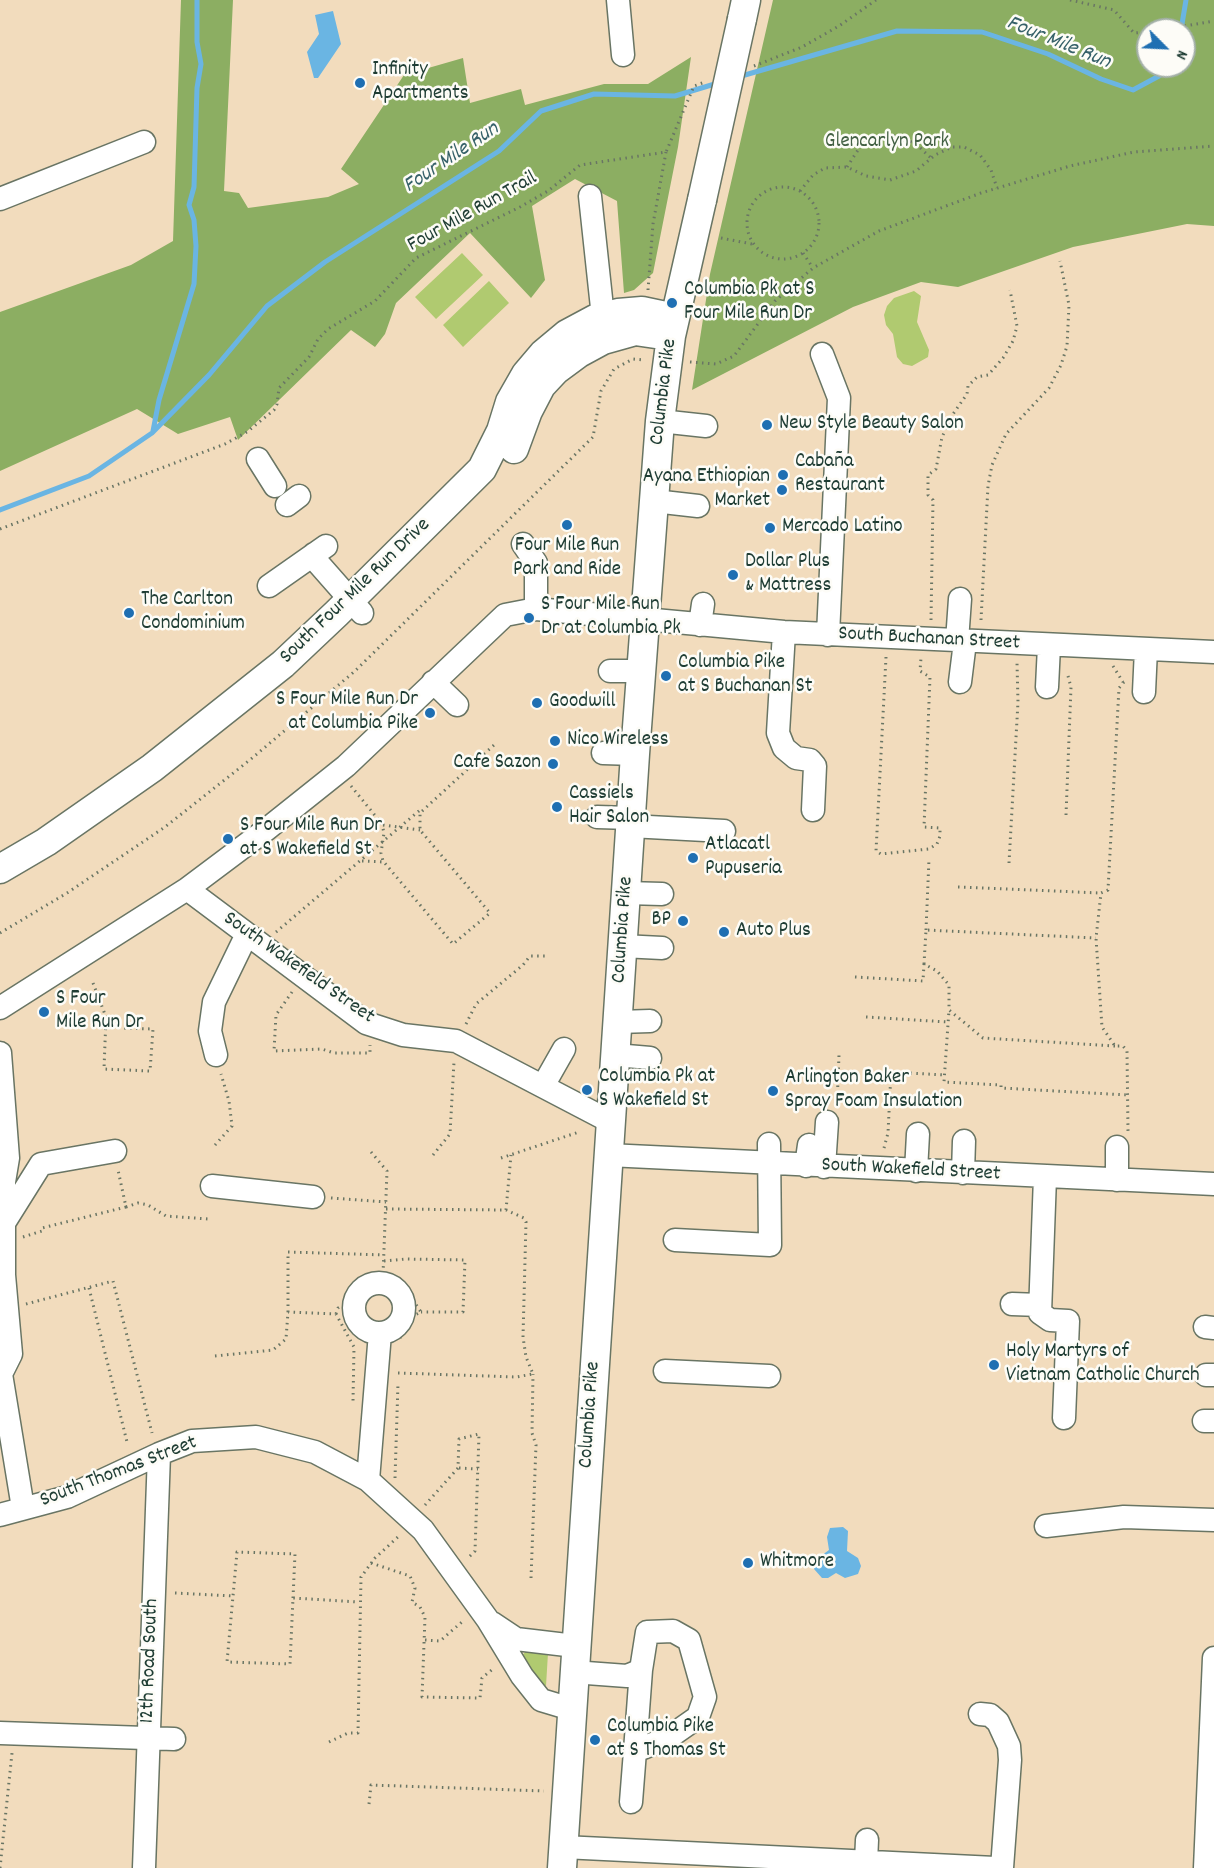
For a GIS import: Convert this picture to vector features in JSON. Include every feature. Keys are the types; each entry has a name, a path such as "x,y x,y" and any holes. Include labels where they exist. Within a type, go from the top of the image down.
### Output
{"main road":[{"name":"Columbia Pike","path":"563,1858 574,1659 630,822 660,422 673,327 744,9"},
{"name":"South Four Mile Run Drive","path":"356,607 482,469 501,431 510,402 526,374 543,354 567,334 603,317 642,311 673,327"},
{"name":"South Four Mile Run Drive","path":"0,880 208,725 356,607 497,480 508,464 537,395 556,370 579,353 603,340 635,331 673,327"}],"street":[{"path":"618,0 623,55"},
{"path":"0,199 144,142"},
{"path":"590,196 603,317"},
{"path":"822,354 839,398 828,635"},
{"path":"660,422 706,426"},
{"path":"258,459 287,496"},
{"path":"654,501 698,506"},
{"path":"523,544 536,563 536,609"},
{"path":"268,586 320,550 318,563 356,607"},
{"path":"960,599 960,682"},
{"path":"0,1008 187,889 346,766 505,615 536,609 645,620"},
{"name":"South Buchanan Street","path":"645,620 701,615 784,632 1214,652"},
{"path":"784,632 778,733 784,748 796,758 810,760 815,766 813,810"},
{"path":"1047,687 1049,646"},
{"path":"1144,692 1146,649"},
{"path":"610,671 641,671"},
{"path":"433,682 457,705"},
{"path":"603,753 635,754"},
{"path":"597,817 724,831"},
{"name":"South Wakefield Street","path":"187,889 366,1023 403,1035 456,1041 611,1122"},
{"path":"626,892 662,894"},
{"path":"216,1054 210,1031 214,1002 247,934"},
{"path":"622,946 662,948"},
{"path":"618,1022 650,1022"},
{"path":"543,1086 564,1049"},
{"path":"0,1055 8,1158 2,1182 11,1354 1,1374 23,1508"},
{"path":"615,1055 650,1058"},
{"path":"813,1159 832,1118"},
{"path":"916,1171 918,1134"},
{"path":"963,1173 964,1141"},
{"path":"1116,1180 1123,1144"},
{"path":"4,1232 41,1164 115,1151"},
{"path":"675,1240 770,1245 768,1154"},
{"name":"South Wakefield Street","path":"608,1155 768,1154 916,1171 1214,1184"},
{"path":"1046,1177 1040,1313 1050,1320 1068,1321 1064,1418"},
{"path":"212,1186 313,1197"},
{"path":"1012,1304 1040,1305"},
{"path":"368,1480 380,1333"},
{"path":"665,1371 769,1376"},
{"name":"South Thomas Street","path":"0,1515 67,1497 155,1443 192,1441 227,1428 315,1452 368,1480 423,1530 488,1620 522,1676 541,1700 572,1709"},
{"name":"12th Road South","path":"144,1868 154,1591 155,1443"},
{"path":"1046,1526 1124,1517 1214,1520"},
{"name":"South Thomas Street","path":"488,1620 516,1639 574,1659 627,1676 641,1670"},
{"path":"631,1802 641,1670 647,1632 673,1631 689,1640 705,1697 699,1717 668,1738 635,1751"},
{"path":"1205,1868 1214,1658"},
{"path":"980,1714 990,1715 998,1722 1009,1746 1010,1760 1002,1868"},
{"path":"2,1733 174,1739"},
{"path":"563,1858 738,1862 867,1851 914,1866 994,1868"}],"path":[{"path":"745,69 802,47 839,26 876,0"},
{"path":"1070,0 1114,10 1136,33"},
{"path":"1196,24 1214,21"},
{"path":"648,291 653,224 666,152 694,86 715,79"},
{"path":"847,167 860,147 878,137 898,136 916,144 931,158"},
{"path":"695,363 716,364 734,356 775,301 813,268 879,231 997,188 1070,166 1134,152 1214,146"},
{"path":"800,191 813,176 825,168 847,167 866,176 890,180 916,171 931,158 952,147 972,150 986,161 997,188"},
{"name":"Four Mile Run Trail","path":"0,529 225,444 247,432 274,410 278,404 279,388 309,357 318,339 328,329 375,301 417,258 520,207 548,191 580,165 666,152"},
{"path":"784,186 800,191 812,201 819,220 814,241 804,253 796,258 777,259 767,255 754,244 747,230 747,219 756,199 774,188 784,186"},
{"path":"721,238 754,244"},
{"path":"804,253 813,268"},
{"path":"981,622 988,486 992,465 1006,434 1049,388 1062,365 1067,346 1069,305 1060,261"},
{"path":"931,620 933,500 928,495 928,475 936,469 942,437 953,414 967,394 968,386 977,377 988,375 1003,358 1012,341 1017,326 1010,290"},
{"path":"0,933 67,893 165,827 251,759 355,671 593,437 601,391 606,380 614,369 633,359"},
{"path":"886,655 876,850 881,854 929,849 937,844 940,836 940,828 924,827 930,677 920,670 921,657"},
{"path":"1010,863 1018,702 1017,661"},
{"path":"1112,665 1123,682"},
{"path":"1065,670 1071,687 1066,816"},
{"path":"958,887 1101,893 1108,890 1119,688 1129,675"},
{"path":"274,934 494,745"},
{"path":"350,784 382,824 381,853 384,862 453,944 489,913 420,830 420,813 426,805"},
{"path":"382,824 420,830"},
{"path":"360,861 367,859 384,862"},
{"path":"855,977 923,981 929,859"},
{"path":"1101,893 1096,938 1102,1027 1115,1046"},
{"path":"926,930 1096,938"},
{"path":"465,1026 476,1004 523,965 530,956 549,956"},
{"path":"924,964 945,978 949,985 944,1082 1001,1085 1001,1088 1128,1095"},
{"path":"93,983 106,1017 104,1069 150,1071 153,1029 120,1028 115,1018 106,1017"},
{"path":"292,992 276,1015 274,1051 322,1049 334,1053 370,1053 371,1042"},
{"path":"949,1010 983,1038 1123,1046 1127,1051 1128,1095 1123,1144"},
{"path":"866,1017 948,1022"},
{"path":"215,1145 231,1126 229,1101 216,1054"},
{"path":"832,1118 839,1055"},
{"path":"433,1155 450,1134 454,1060"},
{"path":"882,1151 888,1133 891,1072 945,1075"},
{"path":"501,1158 579,1132"},
{"path":"115,1151 126,1207"},
{"path":"371,1152 387,1171 383,1275"},
{"path":"506,1210 511,1155"},
{"path":"313,1197 386,1202"},
{"path":"4,1232 138,1203 148,1205 166,1215 208,1219"},
{"path":"386,1209 506,1210 524,1218 526,1222 523,1337 526,1357 533,1374 532,1433 536,1445 531,1578"},
{"path":"214,1356 273,1350 286,1339 288,1252 384,1255"},
{"path":"384,1261 465,1260 463,1312 421,1312"},
{"path":"7,1309 114,1281 155,1443"},
{"path":"88,1288 126,1442"},
{"path":"288,1312 336,1314 354,1347 352,1406"},
{"path":"398,1373 516,1377 533,1374"},
{"path":"425,1505 458,1468 459,1439 479,1434 475,1551 468,1558"},
{"path":"458,1468 478,1469"},
{"path":"329,1742 348,1733 358,1733 361,1576 400,1534"},
{"path":"237,1552 294,1554 293,1598 290,1664 227,1662 237,1552"},
{"path":"371,1563 397,1569 410,1576 415,1588 412,1602 420,1607 425,1617 422,1696 480,1698 482,1678 498,1666"},
{"path":"154,1591 233,1596"},
{"path":"293,1598 359,1602"},
{"path":"424,1640 440,1641 465,1620"},
{"path":"0,1868 12,1750 2,1733"},
{"path":"369,1804 371,1785 544,1791"}],"green space":[{"path":"181,0 233,0 224,191 239,193 248,208 328,197 359,184 341,169 404,75 463,58 470,103 521,89 525,105 604,84 648,84 691,57 678,147 653,273 634,290 624,293 617,201 575,179 532,206 545,280 531,298 470,233 396,303 385,334 375,347 351,330 238,440 230,417 178,434 137,409 0,471 0,312 131,265 173,241"},
{"name":"Glencarlyn Park","path":"773,0 1214,0 1214,226 1187,224 1073,247 958,287 921,282 853,307 692,390 710,274"},
{"path":"462,253 483,275 436,319 415,297"},
{"path":"489,281 509,303 463,347 443,325"},
{"path":"914,291 921,296 917,322 929,350 928,357 912,366 903,364 897,357 893,334 886,325 884,315 887,306 894,298"},
{"path":"526,1651 548,1653 546,1686 521,1657"}],"water":[{"path":"333,11 341,44 318,78 314,78 307,52 319,34 315,15"},
{"path":"843,1527 848,1531 847,1551 858,1558 861,1566 858,1574 845,1578 836,1573 828,1578 822,1578 814,1569 814,1561 829,1550 827,1537 830,1528"}],"waterway":[{"path":"153,431 159,400 194,284 196,246 194,220 189,205 194,187 197,88 201,64 197,42 197,0"},
{"name":"Four Mile Run","path":"1183,18 1186,0"},
{"name":"Four Mile Run","path":"738,77 897,31 982,32 1048,54 1101,79 1133,90 1155,78"},
{"name":"Four Mile Run","path":"0,510 89,476 152,433 209,375 267,306 325,262 499,151 541,111 594,94 675,96 718,83"}],"place":[{"name":"Infinity Apartments","path":"360,83"},
{"name":"Columbia Pk at S Four Mile Run Dr","path":"672,303"},
{"name":"New Style Beauty Salon","path":"767,425"},
{"name":"Cabaña Restaurant","path":"783,475"},
{"name":"Ayana Ethiopian Market","path":"782,490"},
{"name":"Four Mile Run Park and Ride","path":"567,525"},
{"name":"Mercado Latino","path":"770,528"},
{"name":"Dollar Plus & Mattress","path":"733,575"},
{"name":"The Carlton Condominium","path":"129,613"},
{"name":"S Four Mile Run Dr at Columbia Pk","path":"529,618"},
{"name":"Columbia Pike at S Buchanan St","path":"666,676"},
{"name":"Goodwill","path":"537,703"},
{"name":"S Four Mile Run Dr at Columbia Pike","path":"430,713"},
{"name":"Nico Wireless","path":"555,741"},
{"name":"Cafe Sazon","path":"553,764"},
{"name":"Cassiels Hair Salon","path":"557,807"},
{"name":"S Four Mile Run Dr at S Wakefield St","path":"228,839"},
{"name":"Atlacatl Pupuseria","path":"693,858"},
{"name":"BP","path":"683,921"},
{"name":"Auto Plus","path":"724,932"},
{"name":"S Four Mile Run Dr","path":"44,1012"},
{"name":"Columbia Pk at S Wakefield St","path":"587,1090"},
{"name":"Arlington Baker Spray Foam Insulation","path":"773,1091"},
{"name":"Holy Martyrs of Vietnam Catholic Church","path":"994,1365"},
{"name":"Whitmore","path":"748,1563"},
{"name":"Columbia Pike at S Thomas St","path":"595,1740"}]}
